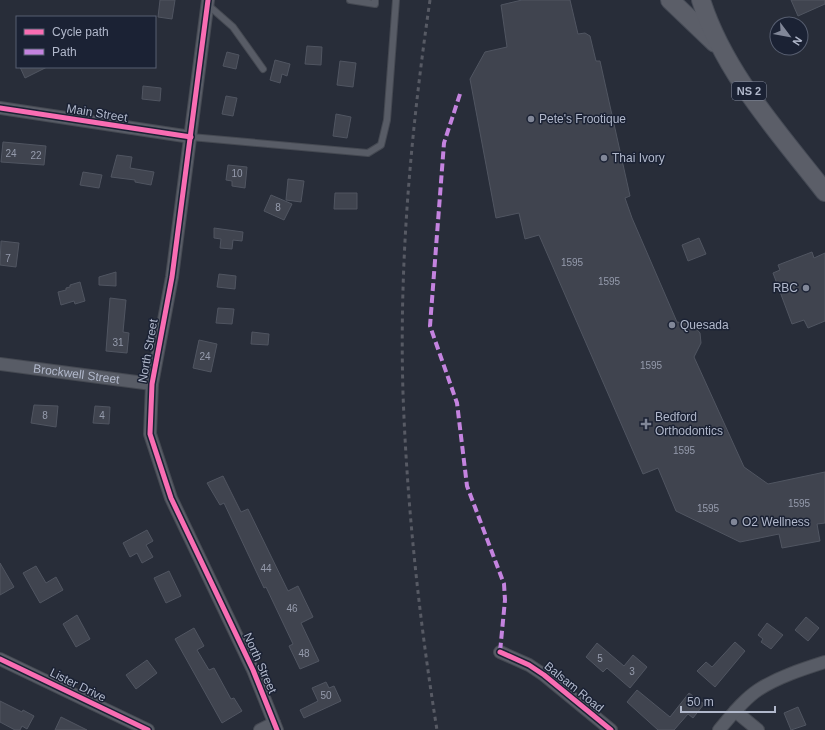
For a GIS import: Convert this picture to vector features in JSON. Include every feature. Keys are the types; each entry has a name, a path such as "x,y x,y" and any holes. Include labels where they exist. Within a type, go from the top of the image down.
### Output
{"main road":[{"path":"670,0 721,49"},
{"name":"NS 2","path":"701,0 721,49 774,126 825,192"}],"street":[{"name":"North Street","path":"208,3 172,277 152,384 150,434 171,498 244,650 276,726"},
{"name":"Main Street","path":"0,108 191,137"},
{"name":"Brockwell Street","path":"0,364 152,384"},
{"name":"Balsam Road","path":"500,652 529,665 544,675 611,730"},
{"name":"Lister Drive","path":"0,659 148,730"},
{"path":"719,730 735,711 758,690 803,669 825,662"},
{"path":"735,711 758,730"},
{"path":"260,730 276,726"}],"lane":[{"path":"350,0 375,4 375,0"},
{"name":"Main Street","path":"191,137 368,153 381,145 387,120 396,0"},
{"path":"208,3 233,27 263,69"}],"building":[{"path":"160,0 175,0 172,19 158,17"},
{"path":"522,0 570,0 578,34 585,33 590,36 596,61 600,61 630,196 625,198 632,218 677,322 693,325 700,333 701,343 694,357 744,467 768,484 825,472 825,523 817,524 820,541 782,548 779,534 740,542 676,511 658,468 643,474 539,235 525,239 519,213 496,218 470,79 485,52 507,47 501,5"},
{"path":"791,0 825,0 825,4 798,16"},
{"path":"307,46 322,47 321,65 305,64"},
{"path":"227,52 239,55 236,69 223,66"},
{"path":"275,60 290,64 287,76 282,74 280,83 270,80"},
{"path":"340,61 356,63 353,87 337,85"},
{"path":"20,68 45,68 25,78"},
{"path":"143,86 161,88 160,101 142,99"},
{"path":"226,96 237,98 233,116 222,114"},
{"path":"336,114 351,117 347,138 333,136"},
{"path":"3,142 46,146 44,165 1,162"},
{"path":"117,155 132,157 130,168 154,172 151,185 135,182 135,180 111,177"},
{"path":"228,165 247,167 245,188 232,186 232,181 226,180"},
{"path":"83,172 102,175 99,188 80,185"},
{"path":"288,179 304,181 301,202 286,200"},
{"path":"335,193 357,193 357,209 334,209"},
{"path":"271,195 292,204 284,220 264,211"},
{"path":"214,228 243,232 242,241 233,240 232,249 220,248 221,239 214,238"},
{"path":"699,238 706,254 688,261 682,245"},
{"path":"1,241 19,243 16,267 0,265"},
{"path":"812,252 814,258 825,253 825,321 808,328 804,320 792,324 773,273 780,270 778,265"},
{"path":"116,272 116,286 99,285 99,277"},
{"path":"219,274 236,276 235,289 217,287"},
{"path":"80,282 85,301 75,304 74,301 61,305 58,292 66,290 66,288 70,287 70,285"},
{"path":"110,298 126,300 123,332 129,333 127,353 106,351"},
{"path":"218,308 234,309 232,324 216,323"},
{"path":"252,332 269,334 268,345 251,344"},
{"path":"199,340 217,344 211,372 193,368"},
{"path":"34,405 58,406 56,427 31,423"},
{"path":"95,406 110,407 109,424 93,423"},
{"path":"223,476 241,512 248,509 288,591 298,586 313,617 301,623 319,661 300,669 289,646 293,644 266,587 264,588 224,503 220,505 207,483"},
{"path":"147,530 153,541 146,545 153,557 142,563 137,553 130,557 123,543"},
{"path":"0,563 14,587 0,595"},
{"path":"36,566 46,583 56,577 63,590 40,603 23,573"},
{"path":"169,571 181,596 166,603 154,578"},
{"path":"77,615 90,639 76,647 63,624"},
{"path":"806,617 819,628 808,641 795,630"},
{"path":"767,623 783,635 771,649 761,642 763,639 758,635"},
{"path":"194,628 204,646 197,650 209,670 214,668 231,699 234,698 242,711 222,723 175,639"},
{"path":"735,642 745,651 715,687 697,671 706,662 712,667"},
{"path":"597,643 624,666 633,655 647,667 630,688 607,668 603,672 586,657"},
{"path":"147,660 157,673 136,689 126,675"},
{"path":"326,682 329,688 334,686 341,701 304,718 300,710 318,701 312,688"},
{"path":"637,690 670,717 689,693 704,704 693,718 688,714 674,730 658,730 627,702"},
{"path":"0,701 34,716 27,729 22,726 20,730 15,730 0,722"},
{"path":"798,707 806,725 791,730 784,713"},
{"path":"61,717 87,730 55,730"}],"railway":[{"path":"430,0 417,98 408,196 402,344 407,478 419,604 437,730"}],"marked path":[{"path":"460,94 444,143 430,326 457,403 467,486 504,584 505,600 500,652"}],"cycle path":[{"path":"208,0 172,277 152,384 150,434 171,498 253,670 277,730"},
{"path":"0,108 191,137"},
{"path":"500,652 529,665 544,675 611,730"},
{"path":"0,659 148,730"}],"place":[{"name":"Pete's Frootique","path":"531,119"},
{"name":"Thai Ivory","path":"604,158"},
{"name":"RBC","path":"806,288"},
{"name":"Quesada","path":"672,325"},
{"name":"Bedford Orthodontics","path":"646,424"},
{"name":"O2 Wellness","path":"734,522"}]}
